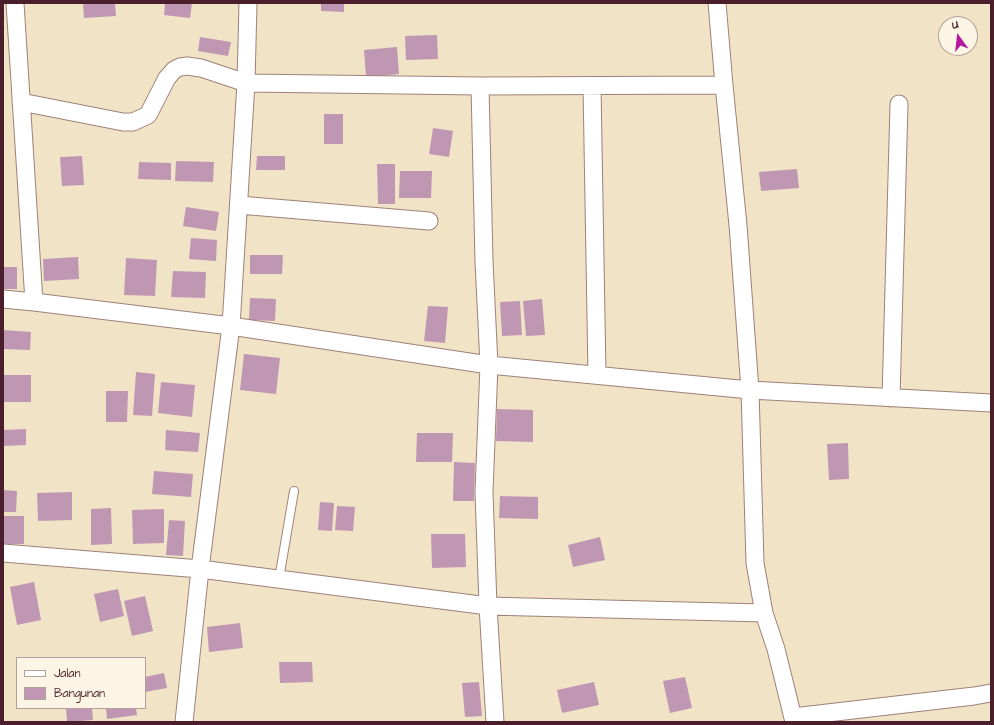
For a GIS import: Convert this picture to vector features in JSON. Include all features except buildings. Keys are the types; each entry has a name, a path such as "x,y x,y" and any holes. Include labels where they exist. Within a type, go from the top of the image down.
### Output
{"street":[{"path":"15,3 34,302"},
{"path":"184,722 200,569 231,326 246,83 248,3"},
{"path":"717,3 738,225 750,390 755,563 764,613 776,649 794,720 991,693"},
{"path":"21,102 123,122 133,122 148,116 167,78 174,70 187,66 202,68 246,83 480,86 724,86"},
{"path":"480,86 484,261 489,365 484,492 488,606 495,722"},
{"path":"592,86 597,375"},
{"path":"891,398 899,104"},
{"path":"238,205 430,221"},
{"path":"3,299 231,326 489,365 750,390 991,403"},
{"path":"3,553 200,569 488,606 764,613"}],"lane":[{"path":"279,579 294,491"}]}
